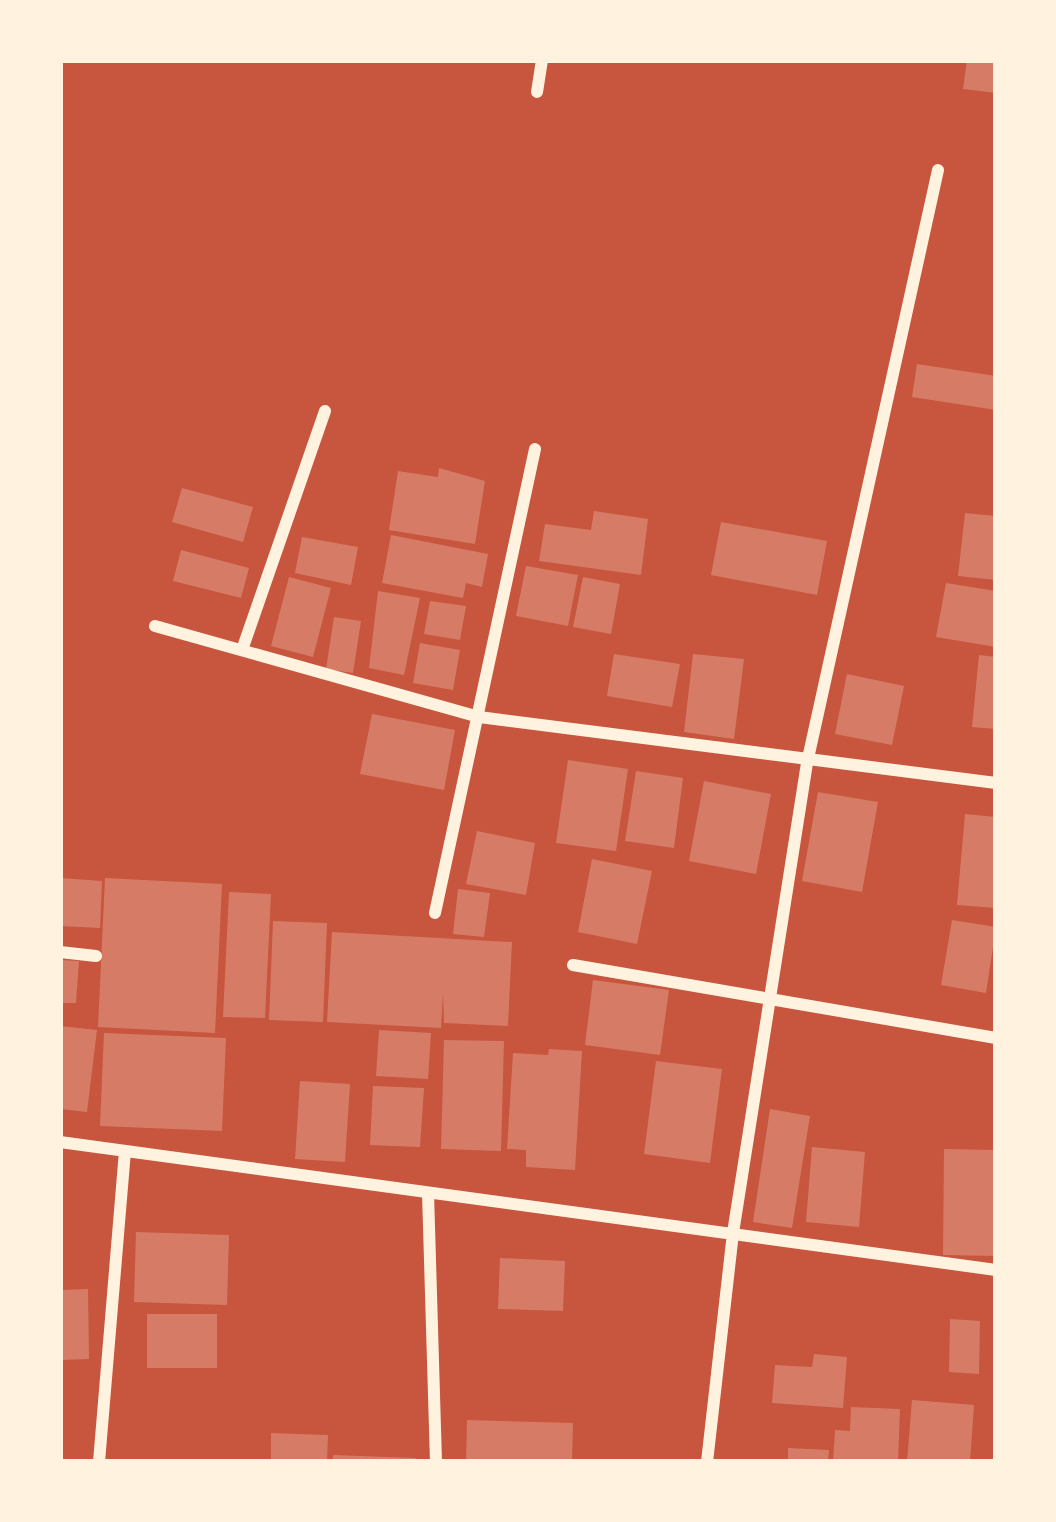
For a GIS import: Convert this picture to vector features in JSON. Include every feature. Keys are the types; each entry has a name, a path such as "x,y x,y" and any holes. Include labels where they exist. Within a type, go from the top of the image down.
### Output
{"street":[{"path":"537,92 542,60"},
{"path":"707,1462 733,1233 807,763 938,170"},
{"path":"242,650 325,411"},
{"path":"434,913 535,449"},
{"path":"155,626 479,717 807,763 996,783"},
{"path":"60,952 96,956"},
{"path":"573,965 996,1038"},
{"path":"60,1142 996,1270"},
{"path":"99,1462 124,1151"},
{"path":"428,1193 436,1462"}],"building":[{"path":"967,60 996,60 996,93 963,89"},
{"path":"917,364 996,376 996,410 912,397"},
{"path":"439,468 485,481 475,544 389,530 398,471 438,477"},
{"path":"182,488 253,507 243,542 172,522"},
{"path":"594,511 648,519 641,575 539,561 545,524 591,530"},
{"path":"965,513 996,516 996,580 958,576"},
{"path":"721,522 827,541 817,595 711,575"},
{"path":"391,535 488,554 482,587 466,583 463,598 382,583"},
{"path":"302,537 358,547 351,585 295,573"},
{"path":"181,550 249,568 241,598 173,581"},
{"path":"526,566 578,575 568,626 516,616"},
{"path":"289,577 331,588 313,657 271,646"},
{"path":"583,577 620,584 611,634 573,627"},
{"path":"946,583 996,591 996,647 936,637"},
{"path":"378,591 420,598 404,675 369,668"},
{"path":"430,601 466,606 460,640 424,634"},
{"path":"334,617 361,621 353,673 326,669"},
{"path":"420,643 460,650 453,690 413,683"},
{"path":"614,654 680,664 672,707 607,696"},
{"path":"693,654 744,659 734,739 684,732"},
{"path":"979,655 996,657 996,729 972,727"},
{"path":"847,674 904,686 892,745 835,734"},
{"path":"372,714 455,730 444,790 360,774"},
{"path":"568,760 628,769 616,851 556,843"},
{"path":"636,771 683,778 674,848 625,841"},
{"path":"704,781 771,794 756,874 689,861"},
{"path":"818,792 878,802 862,892 802,881"},
{"path":"965,814 996,817 996,908 957,905"},
{"path":"477,831 535,843 526,895 466,884"},
{"path":"592,859 652,871 637,944 578,932"},
{"path":"60,878 102,881 100,928 60,926"},
{"path":"105,878 222,884 215,1033 98,1027"},
{"path":"458,889 490,893 484,937 453,934"},
{"path":"229,892 271,894 265,1018 223,1017"},
{"path":"952,920 996,927 986,993 941,985"},
{"path":"273,921 327,923 323,1022 269,1020"},
{"path":"332,932 512,942 508,1026 444,1023 443,993 441,1028 327,1022"},
{"path":"60,960 79,961 76,1003 60,1003"},
{"path":"593,980 669,990 660,1055 585,1045"},
{"path":"60,1026 97,1030 87,1112 60,1109"},
{"path":"379,1030 431,1033 428,1079 376,1076"},
{"path":"104,1033 226,1038 222,1131 100,1126"},
{"path":"444,1040 504,1041 501,1151 441,1149"},
{"path":"549,1049 582,1051 575,1170 526,1167 526,1150 507,1149 513,1053 548,1055"},
{"path":"656,1061 722,1069 710,1163 644,1154"},
{"path":"300,1081 350,1084 345,1162 295,1159"},
{"path":"373,1086 424,1088 420,1147 370,1145"},
{"path":"770,1109 810,1116 792,1228 753,1222"},
{"path":"812,1147 865,1152 859,1227 806,1222"},
{"path":"944,1149 996,1150 996,1256 943,1255"},
{"path":"136,1232 229,1235 227,1305 134,1302"},
{"path":"500,1258 565,1261 563,1311 498,1309"},
{"path":"88,1289 89,1359 60,1360 60,1290"},
{"path":"147,1314 217,1314 217,1368 147,1368"},
{"path":"950,1319 980,1321 979,1374 949,1372"},
{"path":"814,1354 847,1357 843,1408 772,1403 775,1365 812,1367"},
{"path":"912,1400 974,1405 970,1462 907,1462"},
{"path":"851,1407 900,1409 898,1462 833,1462 835,1430 850,1431"},
{"path":"467,1420 573,1423 572,1462 466,1462"},
{"path":"271,1433 328,1435 327,1462 271,1462"},
{"path":"788,1448 829,1450 828,1462 788,1462"},
{"path":"333,1455 416,1458 416,1462 333,1462"}]}
